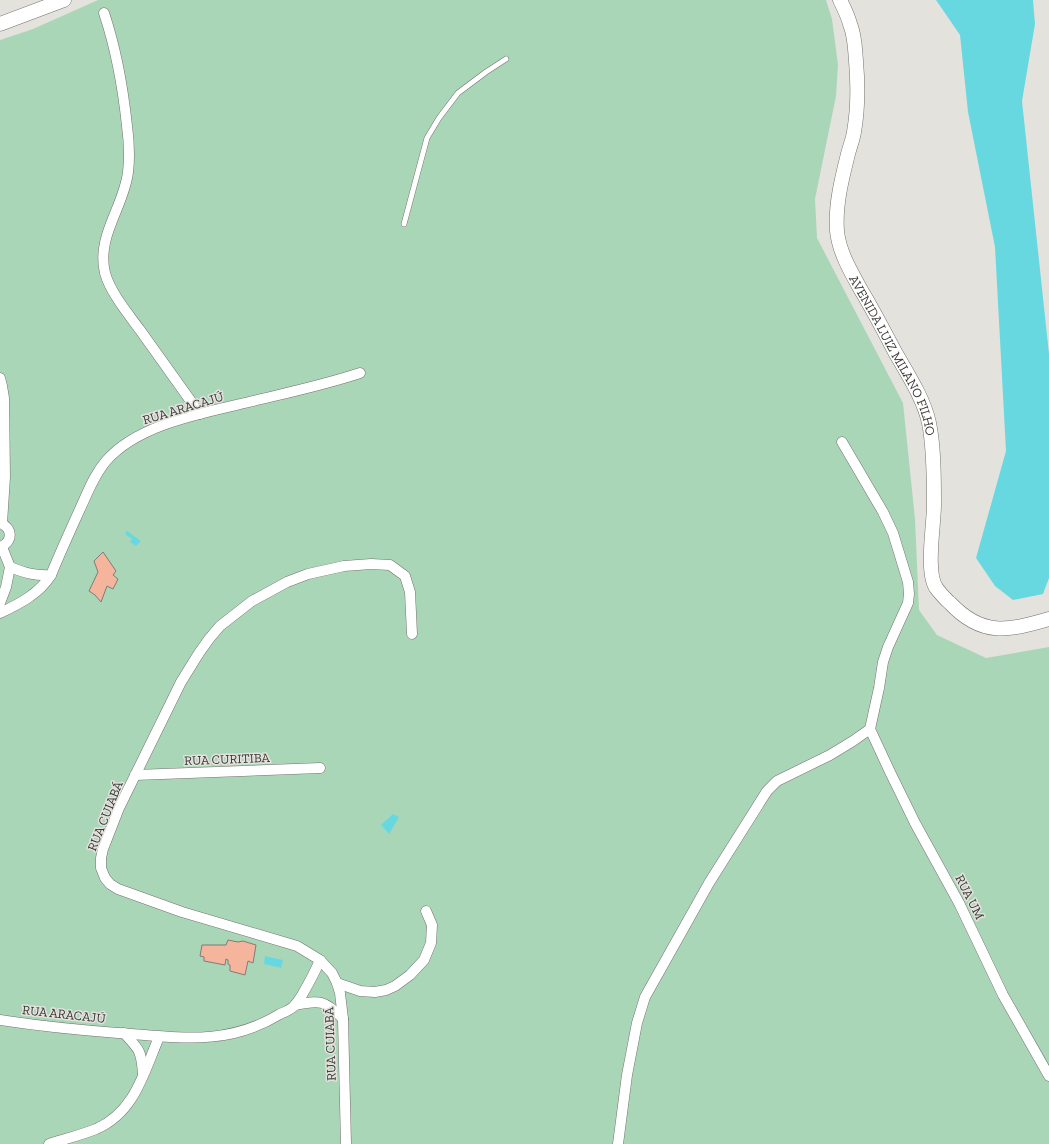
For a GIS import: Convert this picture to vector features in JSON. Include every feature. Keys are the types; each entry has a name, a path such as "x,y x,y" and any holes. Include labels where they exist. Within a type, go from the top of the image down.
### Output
{"main road":[{"path":"0,24 64,0"},
{"name":"AVENIDA LUIZ MILANO FILHO","path":"840,0 851,25 855,44 858,81 854,132 840,192 837,214 837,233 840,248 854,278 908,374 925,408 929,422 932,445 934,504 931,565 932,580 936,588 955,609 967,619 980,626 996,629 1014,628 1049,619"}],"street":[{"path":"104,13 118,66 125,103 129,150 128,172 125,188 106,236 103,250 106,275 111,288 129,316 200,414"},
{"name":"RUA ARACAJÚ","path":"51,575 61,549 99,470 117,450 128,442 146,432 200,414 317,386 360,373"},
{"path":"0,378 4,398 5,461 4,503 1,523 5,526 9,533 8,541 1,547 10,567 6,586 0,603"},
{"path":"618,1144 627,1075 637,1023 645,997 709,883 767,791 776,781 830,755 870,729 885,654 908,603 908,582 890,526 842,442"},
{"name":"RUA CUIABÁ","path":"346,1144 343,1019 340,993 332,974 320,960 297,946 182,912 118,889 110,884 105,878 101,868 101,858 119,808 181,682 199,653 220,626 252,601 286,582 308,574 344,566 370,564 390,565 405,576 410,592 412,634"},
{"path":"0,613 23,602 47,582 51,575 34,575 24,573 10,567"},
{"name":"RUA UM","path":"870,729 915,823 959,904 1003,995 1049,1076"},
{"name":"RUA CURITIBA","path":"135,775 320,768"},
{"path":"337,983 360,991 375,992 396,986 410,975 424,960 431,943 432,925 426,911"},
{"path":"295,1005 312,978 320,960"},
{"path":"295,1005 311,1002 328,1005 343,1019"},
{"name":"RUA ARACAJÚ","path":"0,1020 159,1037 210,1038 248,1030 266,1022 295,1005"},
{"path":"124,1033 140,1051 143,1076"},
{"path":"49,1144 97,1128 121,1113 133,1097 159,1037"}],"lane":[{"path":"404,224 427,138 439,118 458,93 506,59"}],"green space":[{"path":"98,0 826,0 832,19 838,65 836,96 815,199 817,238 903,403 915,519 919,610 937,635 986,658 1049,647 1049,1144 0,1144 0,40 33,29"}],"water":[{"path":"936,0 1033,0 1035,24 1022,101 1049,354 1049,578 1043,594 1013,600 995,586 976,558 1006,451 995,247 968,112 960,35"},
{"path":"127,531 141,541 136,546 130,542 132,539 125,534"},
{"path":"393,814 399,817 389,834 381,825"},
{"path":"265,956 283,960 281,968 264,964"}],"building":[{"path":"103,552 116,571 113,575 118,579 113,589 107,586 101,602 89,591 98,572 94,561"},
{"path":"228,940 238,942 243,941 256,945 253,963 248,961 245,975 230,971 230,965 226,959 225,965 204,961 204,957 200,956 202,945 226,945"}]}
